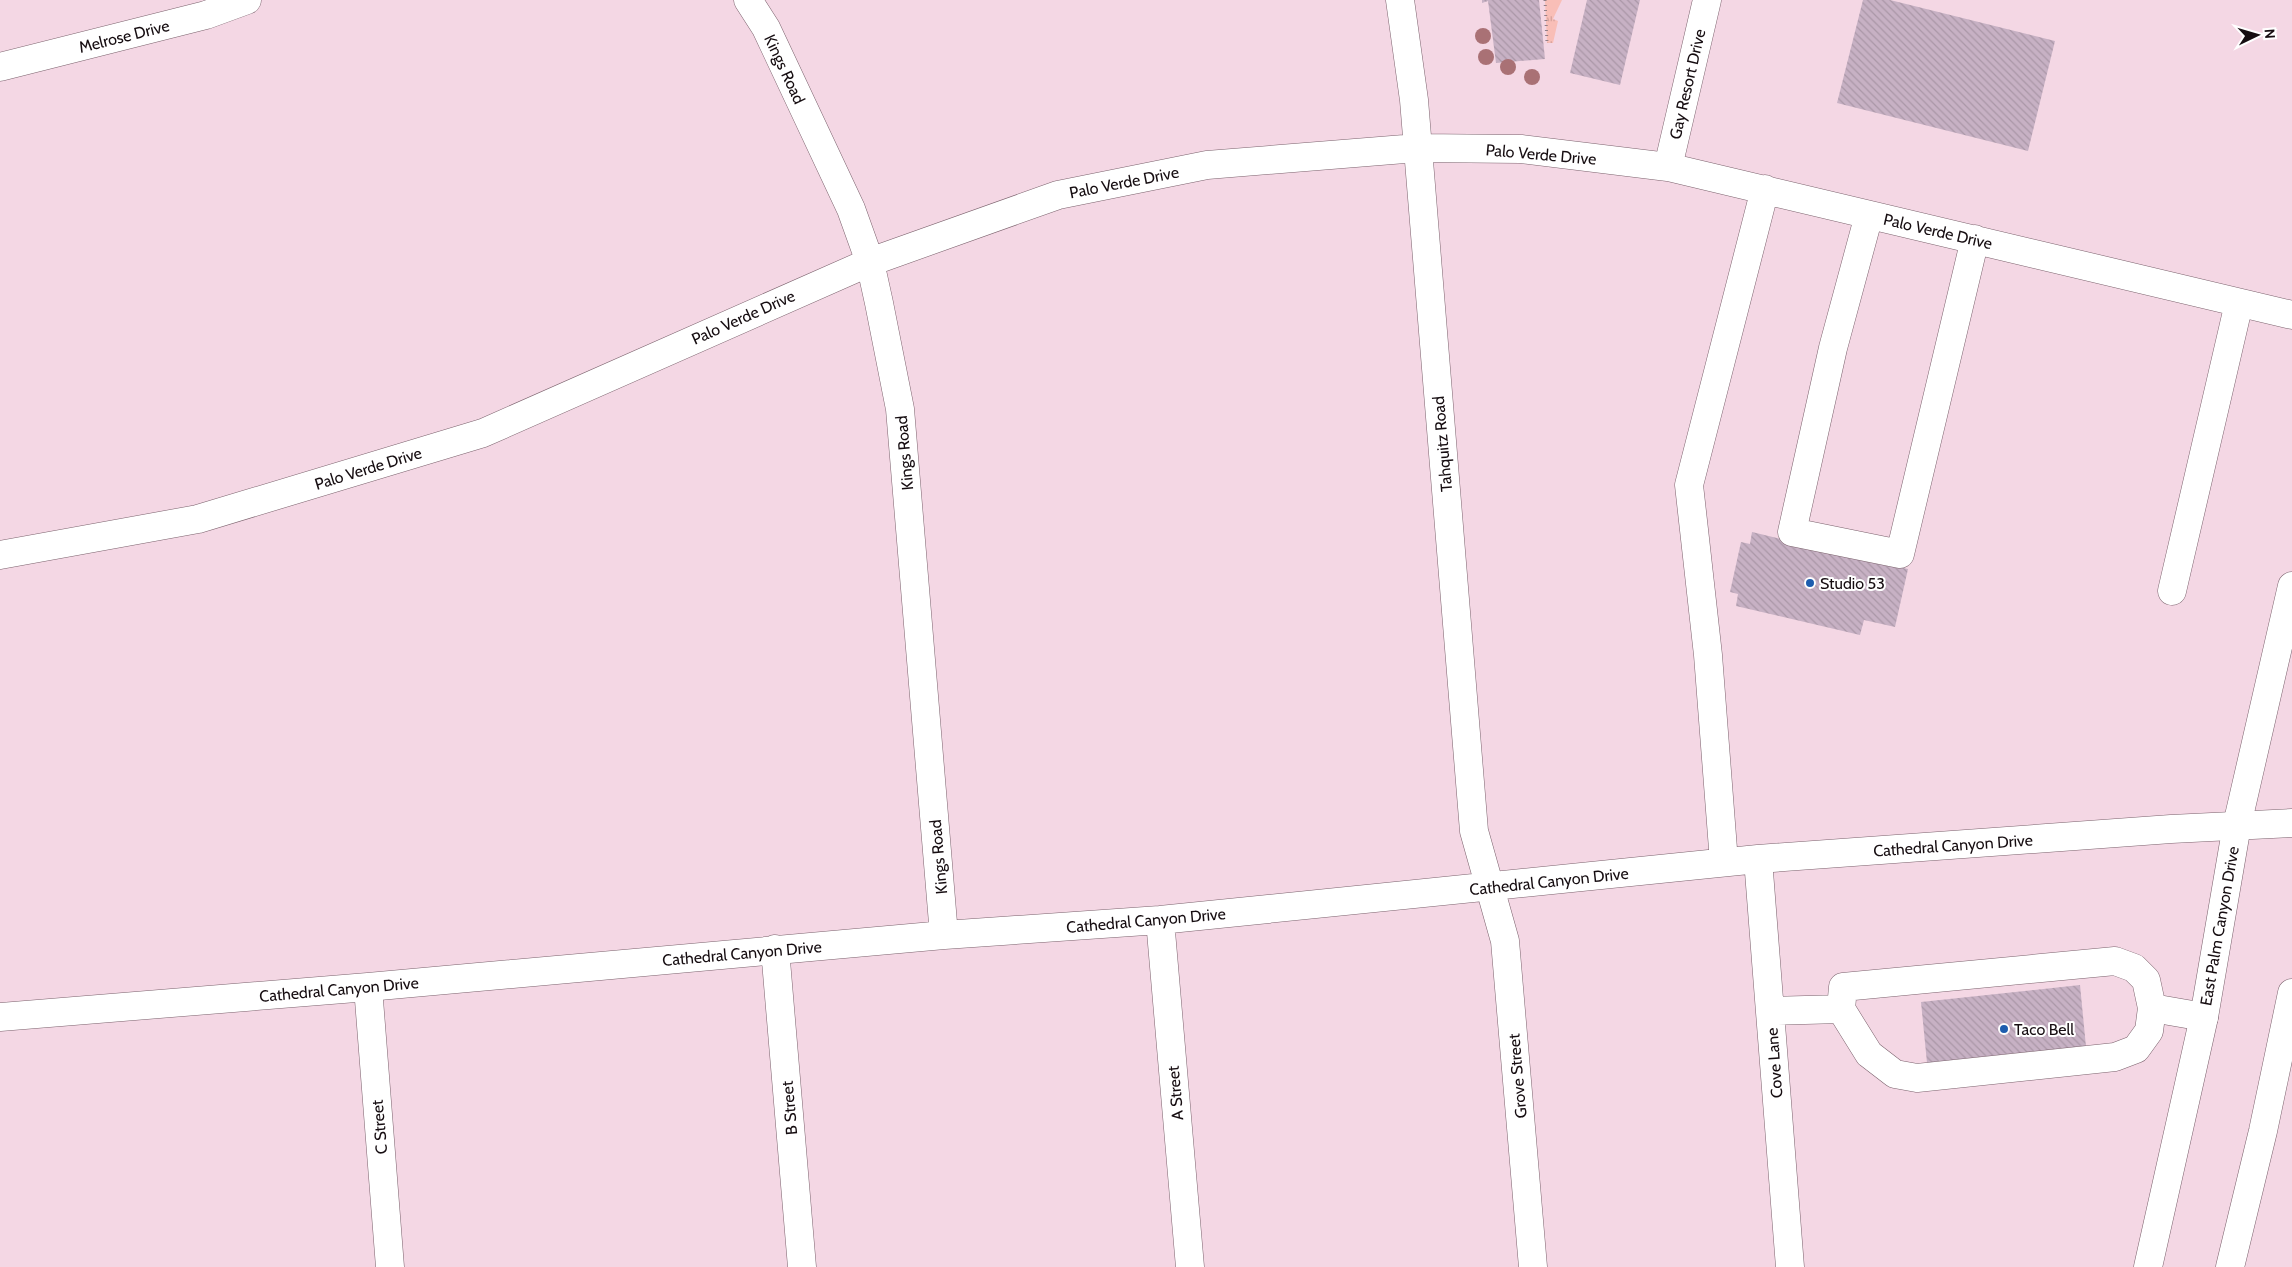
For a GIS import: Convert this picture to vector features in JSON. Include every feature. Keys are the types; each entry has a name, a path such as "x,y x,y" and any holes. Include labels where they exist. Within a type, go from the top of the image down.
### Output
{"street":[{"name":"Melrose Drive","path":"0,67 206,15 247,0"},
{"name":"Kings Road","path":"748,0 766,28 842,191 870,262 900,409 944,935"},
{"name":"Tahquitz Road","path":"1400,0 1414,100 1474,831 1490,887"},
{"name":"Gay Resort Drive","path":"1668,167 1707,0"},
{"name":"Palo Verde Drive","path":"0,555 198,519 483,433 870,262 1058,195 1207,165 1417,148 1521,149 1668,167 2292,315"},
{"path":"1724,862 1708,655 1690,485 1765,189"},
{"path":"1870,215 1833,348 1792,532 1900,554 1975,239"},
{"path":"2172,591 2239,303"},
{"name":"East Palm Canyon Drive","path":"2148,1267 2204,1018 2237,825 2292,586"},
{"name":"Cathedral Canyon Drive","path":"0,1017 368,987 776,949 1160,920 1758,859 2237,825 2292,823"},
{"name":"Cove Lane","path":"1758,859 1790,1267"},
{"name":"Grove Street","path":"1490,887 1505,941 1534,1267"},
{"name":"A Street","path":"1160,920 1190,1267"},
{"name":"B Street","path":"776,949 802,1267"},
{"path":"2115,961 2134,968 2146,980 2152,1008 2149,1031 2136,1048 2115,1057 1918,1078 1895,1074 1869,1054 1841,1009 1843,987 2115,961"},
{"name":"C Street","path":"368,987 390,1267"},
{"path":"2230,1267 2292,994"},
{"path":"2152,1008 2204,1018"},
{"path":"1770,1010 1841,1009"}],"path":[{"path":"1545,0 1547,43"}],"green space":[{"path":"1545,0 1562,0 1553,19 1558,21 1553,43 1547,43"}],"building":[{"path":"1482,0 1539,0 1545,59 1496,63 1488,1 1482,3"},
{"path":"1587,0 1640,0 1620,85 1570,73"},
{"path":"1863,0 1890,0 2055,41 2028,151 1837,103"},
{"path":"1752,532 1908,569 1895,627 1864,620 1860,635 1736,606 1738,594 1730,592 1741,542 1750,544"},
{"name":"Taco Bell","path":"2080,985 2087,1057 1928,1073 1921,1002"}],"place":[{"name":"Studio 53","path":"1810,583"},
{"name":"Taco Bell","path":"2004,1029"}]}
